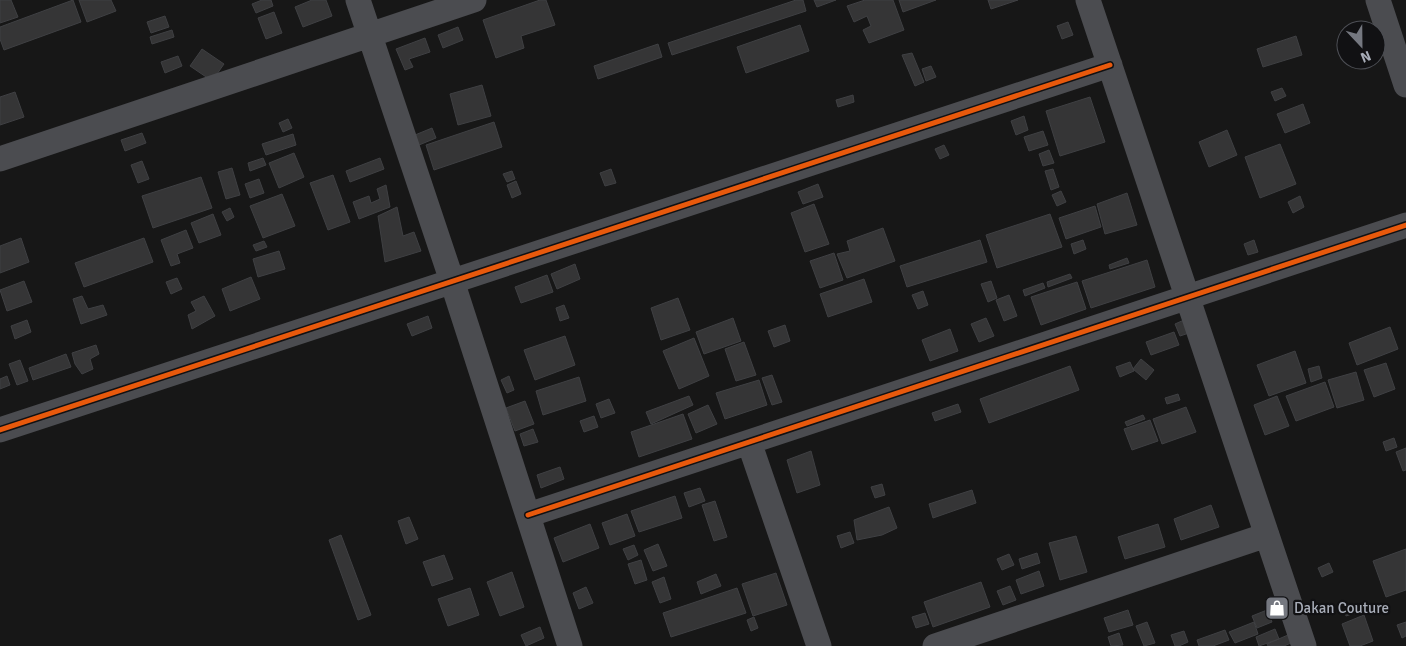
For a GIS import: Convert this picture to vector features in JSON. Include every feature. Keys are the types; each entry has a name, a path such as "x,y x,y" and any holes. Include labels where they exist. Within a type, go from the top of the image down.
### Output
{"street":[{"path":"358,0 452,281 570,646"},
{"path":"0,159 474,0"},
{"path":"1088,0 1304,646"},
{"path":"1378,0 1406,85"},
{"path":"0,430 1110,65"},
{"path":"528,515 1406,225"},
{"path":"749,442 819,646"},
{"path":"935,646 1267,535"}],"building":[{"path":"0,0 11,0 18,17 0,23"},
{"path":"73,0 81,22 4,50 0,39 0,27"},
{"path":"79,0 111,0 116,11 87,22"},
{"path":"262,0 271,0 273,6 256,13 252,4"},
{"path":"312,0 326,0 332,16 303,27 295,7"},
{"path":"540,0 546,0 555,25 521,36 524,48 496,58 483,20"},
{"path":"796,0 803,0 806,11 672,55 668,43"},
{"path":"814,0 836,0 817,7"},
{"path":"865,0 893,0 904,30 869,43 863,30 871,26 867,16 854,22 847,6"},
{"path":"899,0 936,0 903,12"},
{"path":"988,0 1018,0 991,9"},
{"path":"274,12 282,33 266,39 258,18"},
{"path":"165,16 169,27 151,33 147,22"},
{"path":"1068,22 1073,35 1062,39 1057,26"},
{"path":"800,25 809,51 746,73 737,47"},
{"path":"458,27 463,40 443,48 438,35"},
{"path":"172,30 174,37 152,44 150,37"},
{"path":"1296,36 1302,55 1263,67 1257,49"},
{"path":"425,38 430,52 409,59 413,67 405,70 396,49"},
{"path":"658,44 662,57 598,79 594,66"},
{"path":"202,49 224,64 212,81 190,66"},
{"path":"912,53 924,82 915,86 902,55"},
{"path":"178,56 182,66 165,73 161,62"},
{"path":"931,66 936,77 926,81 922,69"},
{"path":"482,85 491,116 458,125 450,94"},
{"path":"1282,88 1286,96 1275,101 1271,92"},
{"path":"15,92 24,117 0,125 0,97"},
{"path":"853,95 854,102 838,107 836,100"},
{"path":"1090,97 1105,142 1060,156 1046,111"},
{"path":"1303,104 1310,123 1285,133 1277,114"},
{"path":"1024,116 1028,130 1016,135 1011,121"},
{"path":"288,119 292,128 283,132 279,123"},
{"path":"494,122 502,147 434,170 426,145"},
{"path":"432,128 436,138 419,145 415,135"},
{"path":"1227,130 1237,155 1209,167 1199,142"},
{"path":"1043,131 1048,145 1029,151 1024,137"},
{"path":"142,133 146,143 125,151 121,140"},
{"path":"293,134 296,145 266,155 262,144"},
{"path":"1280,144 1296,184 1260,198 1245,157"},
{"path":"944,145 949,155 940,159 935,149"},
{"path":"1049,150 1054,163 1043,166 1039,154"},
{"path":"294,153 304,177 279,188 269,163"},
{"path":"263,158 266,165 250,171 248,163"},
{"path":"380,158 384,169 350,182 346,171"},
{"path":"142,161 149,179 138,183 131,165"},
{"path":"232,168 240,195 226,199 218,172"},
{"path":"611,169 616,183 605,186 600,173"},
{"path":"1053,169 1059,187 1051,190 1045,171"},
{"path":"512,171 515,179 507,182 503,174"},
{"path":"333,175 350,222 328,230 310,183"},
{"path":"201,177 212,208 153,228 142,196"},
{"path":"259,179 264,193 250,198 245,184"},
{"path":"516,181 521,194 512,198 507,185"},
{"path":"818,184 823,197 803,204 798,192"},
{"path":"386,185 390,207 359,219 353,202 369,196 371,203 380,199 377,189"},
{"path":"1061,191 1066,202 1057,206 1052,195"},
{"path":"1127,193 1137,225 1105,234 1097,204"},
{"path":"282,194 295,226 263,238 250,206"},
{"path":"1300,196 1304,207 1293,213 1288,202"},
{"path":"814,204 829,244 805,252 791,213"},
{"path":"1095,206 1101,227 1066,239 1059,218"},
{"path":"397,207 403,236 414,232 421,251 385,262 378,216"},
{"path":"230,208 234,217 227,221 222,212"},
{"path":"213,214 221,235 199,243 191,223"},
{"path":"1050,214 1062,247 997,268 986,235"},
{"path":"883,228 895,261 847,278 837,254 850,251 847,241"},
{"path":"186,230 193,248 177,254 180,263 171,266 161,240"},
{"path":"21,238 29,262 0,273 0,246"},
{"path":"144,238 153,262 84,287 75,263"},
{"path":"980,240 987,262 907,287 900,266"},
{"path":"1083,240 1086,249 1074,254 1071,244"},
{"path":"1254,240 1258,252 1248,255 1244,244"},
{"path":"264,241 267,247 256,251 253,245"},
{"path":"279,251 285,269 258,277 253,259"},
{"path":"834,253 843,280 820,288 810,261"},
{"path":"1127,258 1129,263 1110,269 1109,265"},
{"path":"1147,260 1155,287 1091,308 1082,281"},
{"path":"575,264 580,279 557,289 551,274"},
{"path":"1070,274 1072,278 1048,287 1047,282"},
{"path":"547,275 553,292 521,303 515,287"},
{"path":"251,277 260,299 230,311 222,289"},
{"path":"177,278 182,289 171,294 166,282"},
{"path":"864,279 872,302 828,317 820,294"},
{"path":"24,281 32,302 7,311 0,290"},
{"path":"991,281 997,298 988,302 981,284"},
{"path":"1077,282 1086,309 1041,325 1031,297"},
{"path":"1043,283 1045,288 1025,296 1023,290"},
{"path":"923,291 928,305 918,309 912,295"},
{"path":"1009,295 1017,316 1004,321 996,300"},
{"path":"82,296 88,309 103,305 107,315 81,324 73,299"},
{"path":"204,296 215,316 192,329 188,315 196,311 191,302"},
{"path":"678,298 690,330 661,340 651,308"},
{"path":"564,305 569,318 560,321 556,308"},
{"path":"428,316 432,328 412,336 407,324"},
{"path":"733,318 741,341 704,354 696,332"},
{"path":"986,318 994,336 979,342 971,324"},
{"path":"27,320 31,332 15,339 11,326"},
{"path":"1184,320 1189,333 1180,336 1175,324"},
{"path":"785,325 790,341 774,347 768,331"},
{"path":"1390,327 1398,349 1357,365 1349,343"},
{"path":"950,329 958,351 930,361 922,340"},
{"path":"1174,332 1179,345 1151,355 1146,342"},
{"path":"565,336 575,365 535,380 524,350"},
{"path":"694,338 709,376 679,389 663,351"},
{"path":"744,342 756,375 736,381 725,349"},
{"path":"96,345 99,354 90,359 93,369 82,374 75,364 72,353"},
{"path":"1295,351 1306,383 1269,396 1257,365"},
{"path":"66,354 71,367 33,380 29,368"},
{"path":"1141,359 1154,370 1146,380 1133,369"},
{"path":"20,360 28,381 17,385 9,364"},
{"path":"1130,362 1134,371 1120,377 1116,367"},
{"path":"1386,363 1395,389 1374,397 1364,370"},
{"path":"1070,366 1079,390 989,423 980,399"},
{"path":"1319,366 1322,378 1311,382 1308,369"},
{"path":"1356,372 1364,400 1337,408 1328,380"},
{"path":"772,375 782,402 772,405 762,378"},
{"path":"7,376 10,385 0,389 0,379"},
{"path":"509,376 514,390 507,393 501,380"},
{"path":"579,377 586,401 543,415 536,391"},
{"path":"759,380 767,405 725,419 716,393"},
{"path":"1325,382 1334,407 1296,421 1286,396"},
{"path":"1178,394 1180,400 1167,404 1165,398"},
{"path":"689,396 693,405 651,424 646,412"},
{"path":"1277,396 1289,426 1265,435 1254,405"},
{"path":"609,399 615,413 601,418 596,404"},
{"path":"525,401 534,424 515,431 506,408"},
{"path":"958,404 961,412 935,421 932,413"},
{"path":"708,405 717,424 696,433 688,414"},
{"path":"1186,407 1196,432 1162,444 1153,419"},
{"path":"683,414 692,439 639,457 631,432"},
{"path":"1143,415 1145,419 1127,426 1125,422"},
{"path":"594,416 598,427 584,432 580,421"},
{"path":"1150,420 1158,441 1132,450 1124,429"},
{"path":"533,429 538,442 524,446 520,434"},
{"path":"1394,438 1397,447 1386,451 1383,442"},
{"path":"1406,448 1406,470 1403,471 1396,452"},
{"path":"811,451 820,485 797,493 787,460"},
{"path":"560,467 564,479 541,488 537,475"},
{"path":"882,484 885,495 875,498 871,487"},
{"path":"700,488 705,501 689,507 684,493"},
{"path":"972,490 976,503 933,518 929,504"},
{"path":"675,496 682,518 639,532 631,511"},
{"path":"715,501 727,537 714,541 702,505"},
{"path":"1211,505 1219,527 1181,540 1174,519"},
{"path":"889,507 897,528 882,535 857,540 854,520"},
{"path":"627,514 635,536 610,545 602,523"},
{"path":"409,517 418,539 406,544 398,521"},
{"path":"590,524 599,548 563,562 554,538"},
{"path":"1158,524 1165,547 1125,559 1118,537"},
{"path":"850,532 854,543 841,548 837,536"},
{"path":"341,535 371,615 358,620 329,540"},
{"path":"1076,536 1087,572 1060,580 1049,543"},
{"path":"658,544 667,566 653,571 644,550"},
{"path":"634,545 638,555 628,560 623,549"},
{"path":"1406,549 1406,590 1386,597 1373,561"},
{"path":"1037,553 1040,563 1022,569 1019,559"},
{"path":"1009,554 1014,565 1002,570 997,559"},
{"path":"444,555 453,579 432,586 423,562"},
{"path":"641,560 647,580 635,584 628,564"},
{"path":"1329,563 1333,572 1322,577 1318,568"},
{"path":"1039,571 1044,586 1021,594 1016,580"},
{"path":"512,572 524,607 500,616 487,582"},
{"path":"776,573 787,605 753,616 742,584"},
{"path":"716,574 721,586 701,594 697,582"},
{"path":"664,577 671,599 660,603 652,582"},
{"path":"981,582 990,607 933,627 924,602"},
{"path":"1010,586 1016,600 1003,605 997,591"},
{"path":"586,587 593,603 579,609 573,593"},
{"path":"470,588 479,615 448,626 438,599"},
{"path":"737,588 746,613 671,637 663,613"},
{"path":"1355,605 1358,612 1346,616 1344,609"},
{"path":"1128,610 1133,625 1109,632 1104,618"},
{"path":"1267,610 1272,622 1257,628 1252,616"},
{"path":"925,613 929,624 916,628 912,617"},
{"path":"1364,615 1373,641 1360,646 1350,646 1342,624"},
{"path":"754,617 758,628 751,631 747,620"},
{"path":"1147,622 1155,643 1144,646 1136,626"},
{"path":"1254,622 1258,634 1235,643 1229,632"},
{"path":"1406,622 1406,636 1402,638 1397,625"},
{"path":"540,627 544,638 526,646 521,635"},
{"path":"1275,629 1279,639 1259,646 1256,637"},
{"path":"1225,630 1229,640 1213,646 1199,646 1197,640"},
{"path":"1184,631 1188,642 1175,646 1171,635"},
{"path":"1119,633 1123,645 1111,646 1108,637"},
{"path":"1288,635 1291,643 1284,646 1268,646 1267,644"}],"cycle path":[{"path":"0,430 1110,65"},
{"path":"528,515 1406,225"}],"place":[{"name":"Dakan Couture","path":"1277,608"}]}
